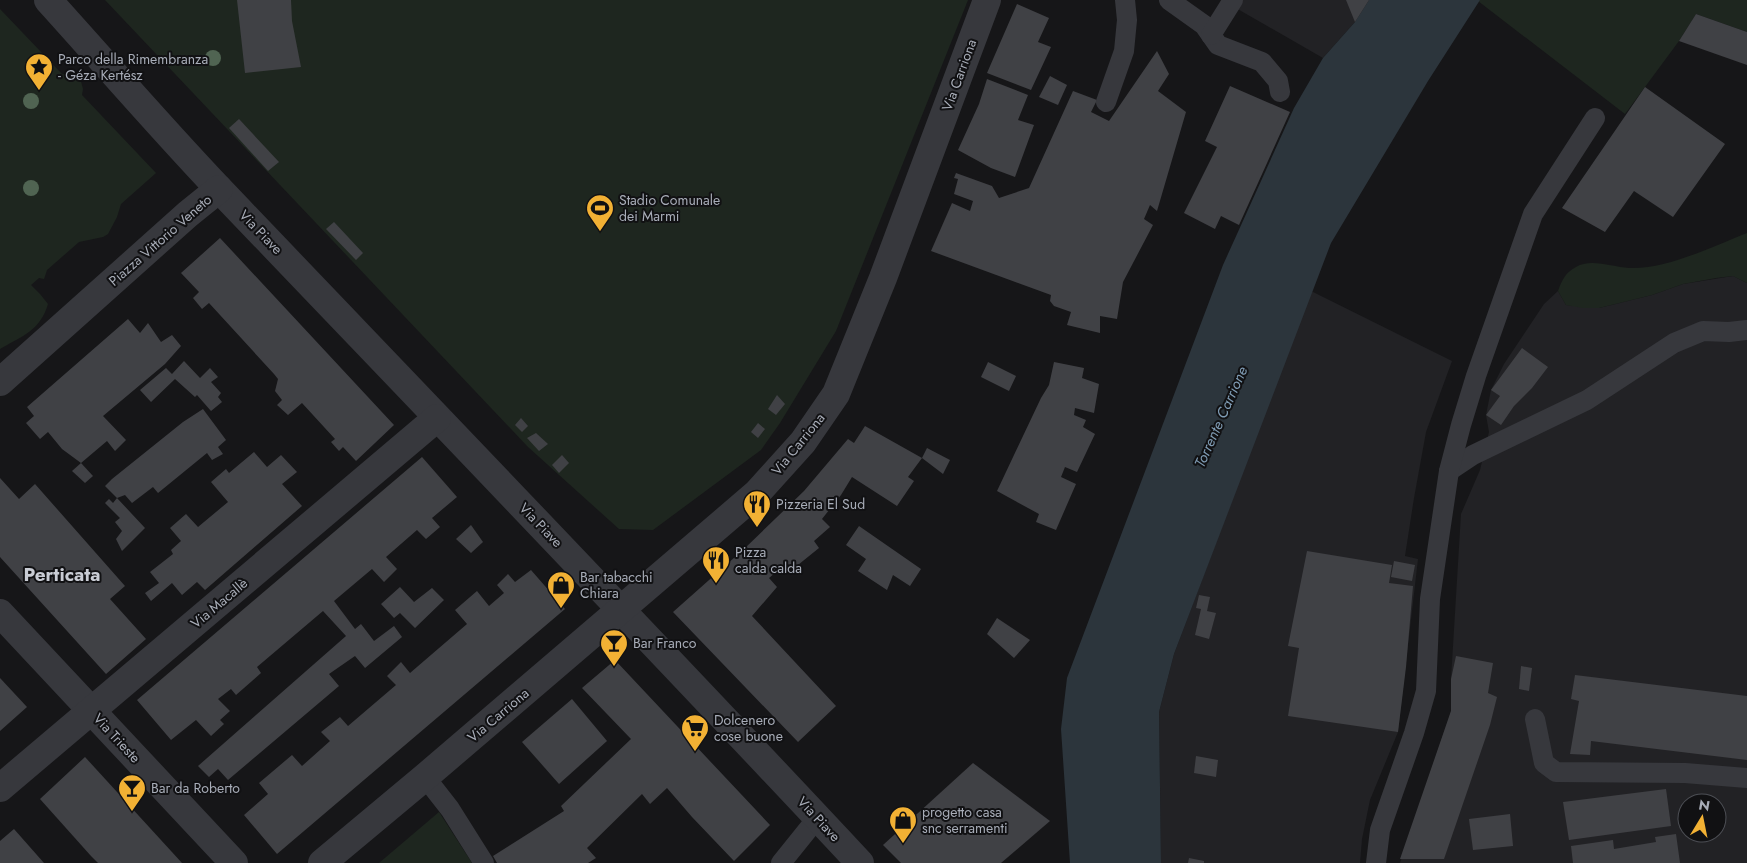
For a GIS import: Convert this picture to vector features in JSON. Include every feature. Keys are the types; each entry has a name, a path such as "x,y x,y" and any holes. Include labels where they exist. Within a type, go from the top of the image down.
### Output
{"street":[{"name":"Piazza Vittorio Veneto","path":"0,382 188,214 220,189 48,0"},
{"name":"Via Carriona","path":"322,863 757,494 803,442 836,394 883,278 987,0"},
{"name":"Via Piave","path":"220,189 621,609 860,863"},
{"name":"Via Macallè","path":"0,788 437,418"},
{"name":"Via Trieste","path":"0,613 234,863"}],"lane":[{"path":"1106,102 1124,51 1127,20 1125,0"},
{"path":"1169,0 1204,25 1218,44 1262,62 1278,82 1280,92"},
{"path":"1211,35 1233,0"},
{"path":"1376,863 1380,830 1414,733 1426,691 1430,599 1449,471 1461,425 1476,376 1533,214 1595,118"},
{"path":"1449,471 1473,455 1587,400 1674,343 1703,331 1729,332 1747,330"},
{"path":"1534,718 1544,763 1556,772 1685,773 1747,778"},
{"path":"425,777 450,809 484,863"},
{"path":"781,863 818,817"}],"shaded area":[{"name":"Stadio Comunale dei Marmi","path":"105,0 968,0 836,331 780,423 761,450 653,530 619,529 528,447"},
{"path":"1222,0 1369,0 1355,22 1323,58"},
{"path":"1747,0 1747,32 1696,14 1679,41 1625,114 1478,1"},
{"name":"Parco della Rimembranza - Géza Kertész","path":"0,9 62,74 70,73 80,78 83,89 82,95 156,173 121,204 108,234 103,237 79,242 47,270 44,279 39,278 31,285 48,304 45,313 29,332 0,349"},
{"path":"1747,233 1747,283 1733,276 1716,278 1683,284 1652,295 1599,308 1566,305 1558,291 1567,274 1582,264 1595,263 1643,268 1689,256"},
{"path":"1733,276 1747,283 1747,863 1400,863 1451,711 1451,679 1461,514 1480,470 1489,432 1486,415 1491,390 1504,364 1544,304 1558,291 1566,305 1599,308 1652,295 1683,284"},
{"path":"1311,291 1452,361 1426,432 1405,556 1418,559 1398,732 1370,800 1362,839 1360,863 1161,863 1159,712 1174,654"},
{"path":"439,812 472,863 379,863"}],"water":[{"name":"Torrente Carrione","path":"1369,0 1480,0 1428,81 1331,243 1174,654 1159,712 1161,863 1070,863 1061,729 1067,678 1223,265 1294,108 1323,58 1355,22"}],"building":[{"path":"237,0 291,0 292,21 301,67 245,73"},
{"path":"1346,0 1369,0 1355,22"},
{"path":"1017,4 1049,18 1038,42 1051,47 1031,90 987,73"},
{"path":"1696,14 1747,32 1747,65 1679,41"},
{"path":"1157,51 1169,74 1158,91 1186,112 1157,211 1150,205 1144,219 1153,225 1123,282 1117,319 1100,316 1100,333 1067,325 1071,312 1054,306 1050,301 1051,295 931,251 952,203 970,211 973,201 954,194 958,179 954,178 956,173 992,186 999,198 1029,188 1073,91 1097,100 1091,112 1109,121"},
{"path":"1050,76 1067,85 1058,105 1039,97"},
{"path":"987,79 1028,95 1018,120 1034,125 1015,177 991,168 958,150 979,104"},
{"path":"1230,86 1290,112 1239,225 1221,216 1215,229 1184,213 1217,147 1205,141"},
{"path":"1645,87 1725,144 1673,217 1634,191 1605,232 1562,208"},
{"path":"239,119 279,162 268,171 229,128"},
{"path":"334,222 363,253 356,260 326,229"},
{"path":"220,238 394,425 356,461 343,447 339,451 331,442 335,439 302,403 288,415 277,405 282,400 275,391 278,379 209,303 202,309 193,298 199,292 181,273"},
{"path":"128,319 140,333 148,323 161,342 172,335 181,346 165,364 103,416 126,440 115,451 107,441 81,463 62,449 48,432 40,439 26,423 34,416 27,407"},
{"path":"1522,348 1548,367 1532,388 1514,406 1501,425 1486,415 1500,396 1491,390"},
{"path":"184,361 200,378 210,368 218,377 211,382 221,393 218,397 222,402 211,411 197,395 195,397 175,379 151,402 140,390 166,368 172,374"},
{"path":"988,362 1016,376 1009,391 981,377"},
{"path":"1054,362 1084,368 1082,378 1099,384 1094,413 1075,408 1074,415 1086,420 1083,427 1095,434 1077,472 1065,467 1061,477 1076,484 1056,530 1036,522 1039,514 997,491 1049,385"},
{"path":"777,395 785,404 776,415 768,409"},
{"path":"203,409 226,440 218,447 223,454 212,460 207,453 158,493 153,487 132,503 125,495 117,498 105,486 183,422"},
{"path":"521,418 528,426 522,432 515,425"},
{"path":"758,423 765,429 758,438 751,432"},
{"path":"865,426 922,458 908,477 914,481 897,506 852,477 841,495 822,519 830,527 814,541 819,548 793,569 787,563 769,578 777,587 752,616 836,706 798,742 673,612 744,549 804,491 848,439 854,443"},
{"path":"536,433 548,444 539,451 527,438"},
{"path":"927,448 950,460 943,474 922,458"},
{"path":"254,452 267,467 281,455 297,472 282,484 302,506 205,590 197,582 182,595 172,583 151,601 145,593 159,583 150,572 173,554 171,550 181,541 170,528 186,514 198,527 228,502 211,482 226,469 229,473"},
{"path":"562,455 569,463 559,473 552,465"},
{"path":"422,457 457,497 432,518 440,527 426,539 417,530 386,557 397,569 384,582 372,569 334,601 355,629 361,624 374,641 394,626 402,637 365,668 355,656 329,674 339,686 228,780 218,769 209,777 198,766 346,636 323,611 257,667 261,673 236,695 231,689 218,699 230,711 220,720 224,724 211,736 196,720 171,740 137,700"},
{"path":"81,463 93,476 85,483 72,471"},
{"path":"0,478 19,499 35,484 125,586 110,599 146,639 106,674 0,557"},
{"path":"117,498 145,528 122,551 116,539 122,531 115,522 120,518 105,503 109,499 113,503"},
{"path":"471,525 483,542 471,553 456,539"},
{"path":"859,526 921,569 910,586 893,575 887,590 858,571 866,559 846,545"},
{"path":"1307,551 1392,565 1389,583 1413,586 1398,732 1288,716 1299,648 1288,646"},
{"path":"1394,561 1415,565 1412,581 1391,577"},
{"path":"531,570 565,609 277,854 244,815 268,794 259,783 292,755 302,766 330,741 321,732 340,717 348,726 396,685 387,676 401,662 410,673 467,624 455,610 477,591 489,606 504,593 497,585 508,574 515,582"},
{"path":"400,587 414,602 432,588 444,600 415,628 400,613 394,618 381,604"},
{"path":"1199,595 1210,597 1207,611 1216,613 1209,639 1195,635 1201,609 1196,608"},
{"path":"997,618 1030,640 1014,658 987,634"},
{"path":"1456,656 1493,663 1488,693 1497,697 1490,725 1444,859 1400,859 1451,711 1451,679"},
{"path":"615,660 770,825 734,861 667,788 650,804 642,794 587,848 596,858 588,863 497,863 493,856 564,811 561,806 631,739 582,688"},
{"path":"1521,666 1532,668 1529,691 1519,689"},
{"path":"1575,675 1747,696 1747,760 1591,741 1590,755 1570,754 1579,701 1571,699"},
{"path":"0,678 27,707 0,731"},
{"path":"572,699 607,741 559,784 522,742"},
{"path":"1196,756 1218,760 1216,777 1194,773"},
{"path":"85,757 182,863 98,863 91,856 40,799"},
{"path":"973,763 1050,821 1001,863 901,863 883,845"},
{"path":"1666,789 1671,826 1569,840 1563,802"},
{"path":"1510,814 1513,846 1473,850 1469,819"},
{"path":"14,829 44,863 0,863 0,841"},
{"path":"1676,834 1680,863 1573,863 1571,846 1613,840 1614,849 1656,842 1655,837"},
{"path":"1189,858 1204,861 1204,863 1188,863"}],"place":[{"name":"Parco della Rimembranza - Géza Kertész","path":"39,91"},
{"name":"Stadio Comunale dei Marmi","path":"600,232"},
{"name":"Pizzeria El Sud","path":"757,528"},
{"name":"Pizza calda calda","path":"716,584"},
{"name":"Bar tabacchi Chiara","path":"561,609"},
{"name":"Bar Franco","path":"614,667"},
{"name":"Dolcenero cose buone","path":"695,752"},
{"name":"Bar da Roberto","path":"132,812"},
{"name":"progetto casa snc serramenti","path":"903,844"}],"district":[{"name":"Perticata","path":"62,574"}]}
